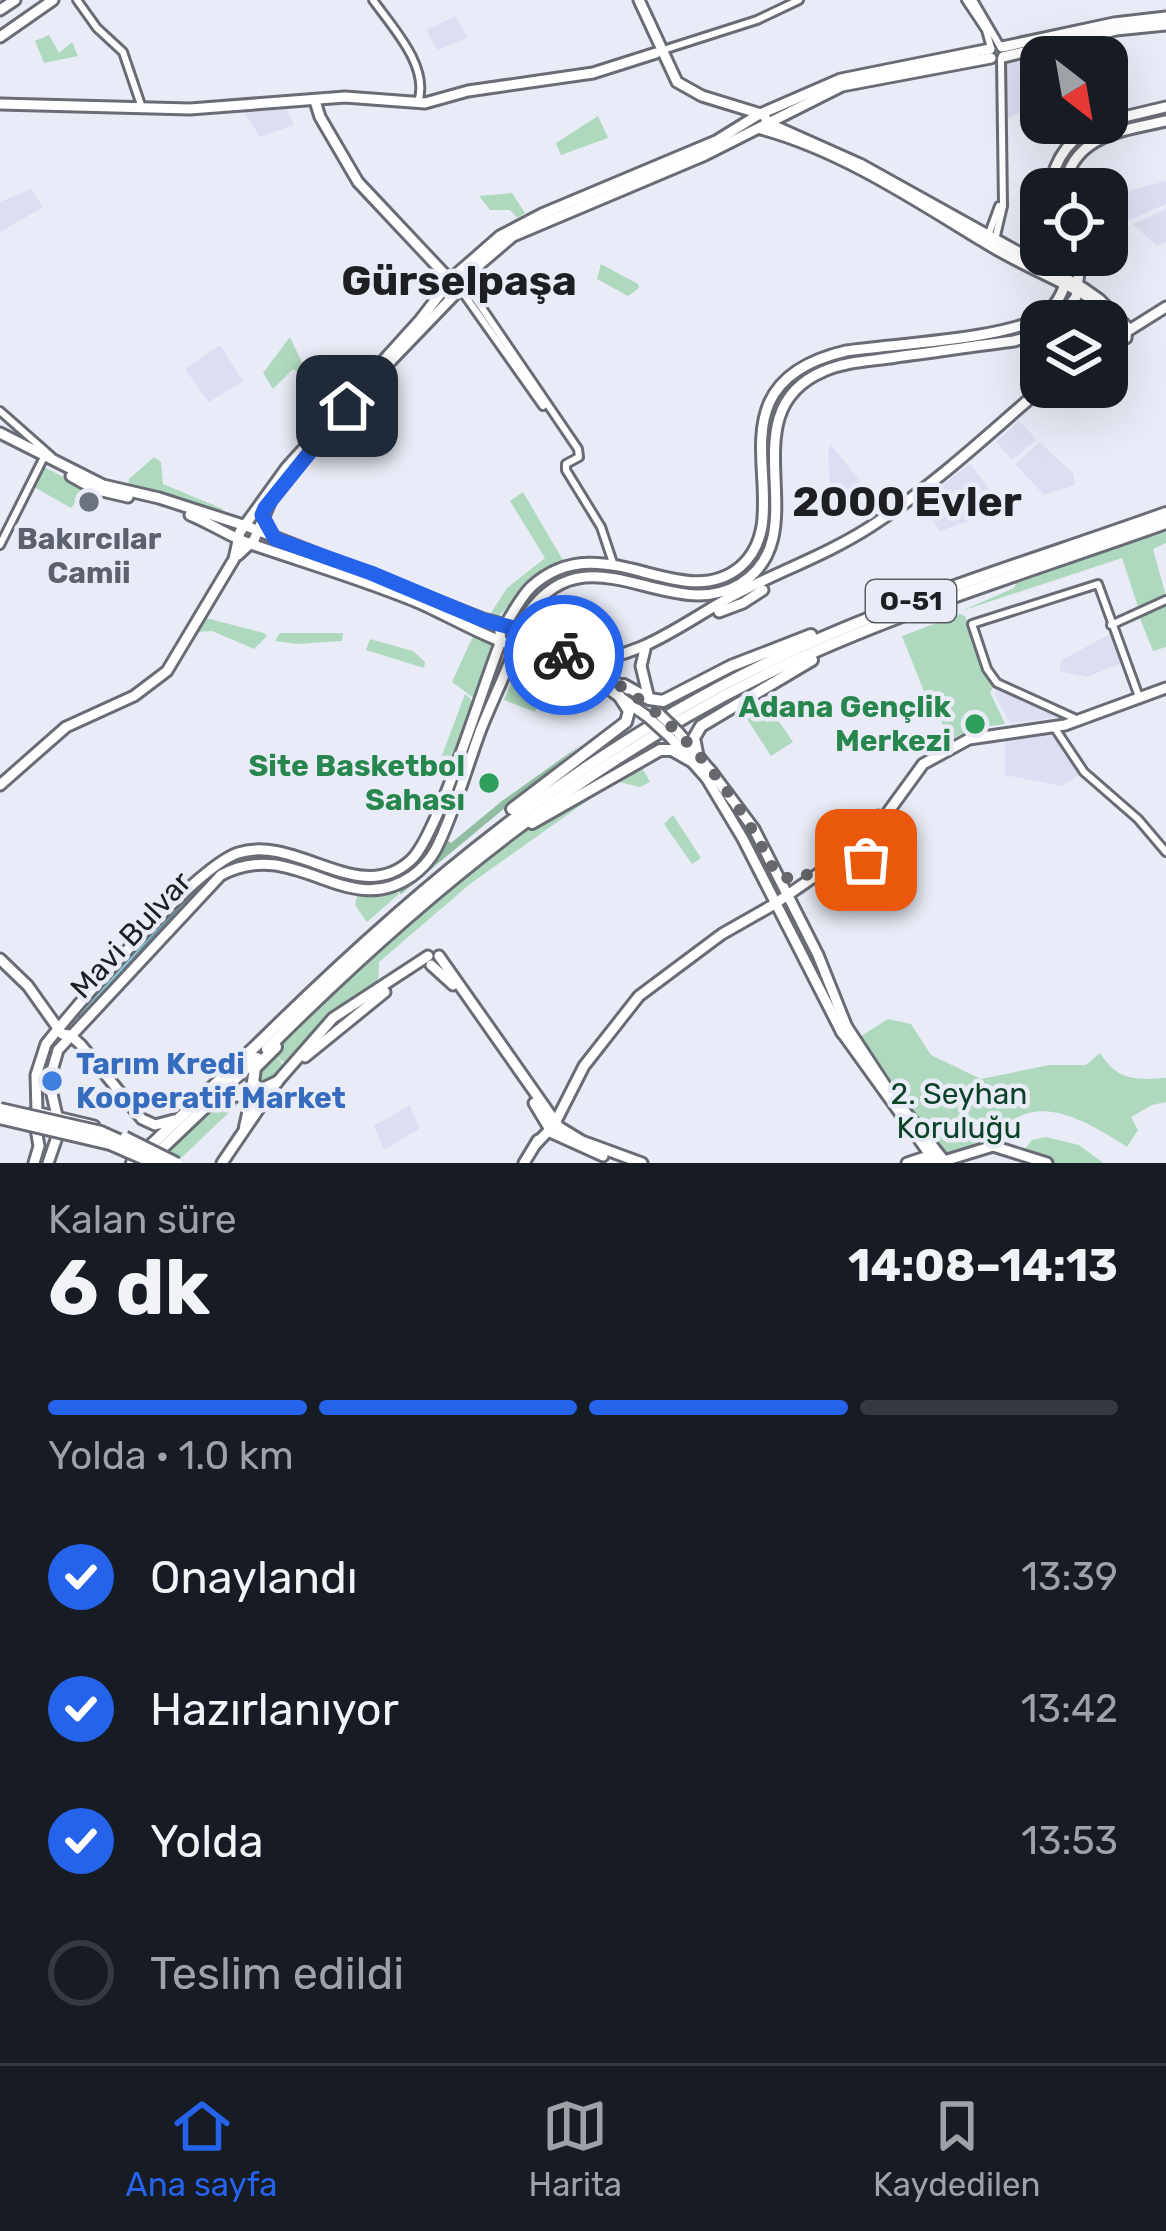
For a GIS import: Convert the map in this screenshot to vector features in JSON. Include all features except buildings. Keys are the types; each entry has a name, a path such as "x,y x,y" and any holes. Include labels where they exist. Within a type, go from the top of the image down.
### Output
{"highway":[{"name":"O-51","path":"148,1163 434,878 553,788 676,710 818,639 1166,513"},
{"name":"O-51","path":"132,1163 478,856 605,765 739,688 876,625 1016,569 1166,525"},
{"path":"620,687 651,709 731,666 930,589 1016,569"},
{"path":"478,856 660,750 672,749 695,758 694,738 701,726 809,662 1016,569"},
{"path":"434,878 549,777 626,722 629,710 620,687"},
{"path":"277,1082 267,1089 255,1088 255,1068 382,938"},
{"path":"164,1147 216,1104 236,1095 246,1097 250,1105 244,1127"},
{"path":"0,1114 110,1144 148,1163"},
{"path":"0,1114 101,1132 174,1163"}],"main road":[{"path":"0,10 15,0"},
{"path":"0,37 53,0"},
{"path":"637,0 681,92 761,122"},
{"path":"996,53 1114,23 1162,21"},
{"path":"247,535 334,419 458,282 525,230 852,83 1162,21"},
{"path":"0,104 190,109 316,105 363,97 418,102 486,87 593,73 658,52"},
{"path":"658,52 683,88 838,159 1093,300"},
{"path":"316,105 358,182 458,282"},
{"path":"1128,116 1166,107"},
{"path":"732,111 739,121 734,131"},
{"path":"1070,168 1090,143 1108,134 1166,121"},
{"path":"0,785 66,727 134,696 167,671 313,434 510,229 761,122"},
{"path":"501,641 500,632 518,603 534,585 564,568 613,563 689,581 711,581 729,574 748,560 758,542 763,515 761,429 788,379 818,358 846,351 1026,324 1050,310 1066,276"},
{"path":"1071,300 1080,276"},
{"path":"1128,327 1166,304"},
{"path":"748,594 776,533 776,428 799,387 842,365 1020,339"},
{"path":"605,659 607,668 645,649 888,515 1020,408"},
{"path":"748,594 883,524 969,458 1023,408"},
{"path":"0,436 103,485 159,497 501,641 571,658 620,687"},
{"path":"0,436 94,489 275,539 514,628 534,647 620,687"},
{"path":"262,515 275,539"},
{"path":"765,560 766,571 777,577"},
{"path":"518,603 514,620 520,621 558,586 594,575 692,596 719,593 754,574"},
{"path":"719,593 734,602"},
{"path":"692,596 702,604 698,617"},
{"path":"571,658 605,659 734,602"},
{"path":"514,645 529,611"},
{"name":"Mavi Bulvar","path":"75,1011 198,877 226,858 259,849 282,850 371,878 409,863 425,841 501,641"},
{"name":"Mavi Bulvar","path":"57,1115 50,1070 60,1026 81,1024 208,886 234,868 278,863 347,888 373,891 394,886 421,870 441,837 514,645"},
{"path":"645,649 641,665 651,709 743,812 775,901 791,918"},
{"path":"492,663 504,651 505,668"},
{"path":"618,662 615,674 620,687"},
{"path":"855,847 916,766 935,752 991,730 1064,723 1166,686"},
{"path":"524,1163 639,996 686,958 855,847 934,757 987,734 1064,723 1166,686"},
{"path":"770,877 803,881"},
{"path":"770,877 785,893 791,918 845,1031 930,1160"},
{"path":"761,910 770,877"},
{"path":"791,918 793,898 803,881"},
{"path":"761,910 791,918"},
{"path":"0,959 149,1124 173,1121 197,1103"},
{"path":"224,1162 339,1012 433,961 550,1123 576,1146 625,1163"},
{"path":"75,1011 73,1022 81,1024"},
{"path":"37,1112 38,1061 75,1011"},
{"path":"224,1162 277,1082 336,1018 341,1018 294,1065"},
{"path":"845,1031 930,1160"},
{"path":"0,1114 32,1106 36,1096"},
{"path":"20,1109 57,1115 125,1137 174,1163"},
{"path":"0,1114 148,1163"},
{"path":"550,1123 582,1141 643,1163"},
{"path":"34,1163 39,1146 36,1129"},
{"path":"48,1163 58,1134"},
{"path":"39,1146 49,1138 52,1149"},
{"path":"930,1160 993,1146 1046,1163"}],"street":[{"path":"77,0 123,52 141,105"},
{"path":"373,0 420,74 418,102"},
{"path":"658,52 757,20 799,0"},
{"path":"969,0 992,28 1017,44"},
{"path":"969,0 996,53"},
{"path":"990,242 999,205 992,28"},
{"path":"458,282 579,454 566,464 566,470 601,527 613,563"},
{"path":"0,411 58,463"},
{"path":"0,545 42,461"},
{"path":"1138,694 1098,584 973,624 988,670 998,682 1064,723 1067,746 1084,772 1138,819 1166,852"},
{"path":"1112,625 1166,599"}],"shaded area":[{"path":"456,16 468,38 438,50 426,30"},
{"path":"1020,59 1020,112 1004,121 1001,71 1008,62"},
{"path":"286,108 294,125 260,137 242,109"},
{"path":"1166,181 1166,204 1128,221 1128,191"},
{"path":"31,189 43,207 0,232 0,202"},
{"path":"1166,209 1166,242 1157,246 1133,224"},
{"path":"220,345 243,381 209,402 185,369"},
{"path":"1019,421 1037,440 1012,460 996,442"},
{"path":"1039,442 1073,473 1075,485 1044,495 1015,464"},
{"path":"831,445 861,482 831,498 828,451"},
{"path":"970,464 1004,509 940,531 919,503"},
{"path":"1110,634 1122,663 1087,677 1059,671 1062,660"},
{"path":"997,684 1060,711 1064,717 1010,723 995,695"},
{"path":"1052,731 1080,774 1061,786 1005,775 1005,735"},
{"path":"410,1105 419,1129 384,1150 374,1126"}],"green space":[{"path":"49,35 59,53 72,42 78,56 44,63 35,41"},
{"path":"598,116 608,138 561,155 556,143"},
{"path":"512,193 525,213 517,218 510,210 490,210 479,196"},
{"path":"601,264 639,288 628,296 597,279"},
{"path":"290,337 311,382 293,369 273,389 263,373"},
{"path":"154,457 161,462 163,484 223,509 219,517 128,487 129,479"},
{"path":"44,467 85,488 71,508 34,487"},
{"path":"865,486 872,494 837,517 832,504"},
{"path":"523,492 564,562 496,619 489,616 507,588 545,558 510,501"},
{"path":"1166,532 1166,543 1153,549 1166,596 1139,610 1122,558 961,611 1014,588 1018,579"},
{"path":"1166,604 1166,647 1153,651 1139,616"},
{"path":"960,614 996,684 990,692 1005,724 977,728 949,740 941,711 925,694 902,636"},
{"path":"206,618 267,636 254,649 212,631 198,632"},
{"path":"280,633 343,633 342,641 297,644 275,641"},
{"path":"474,634 490,639 494,649 475,699 452,682"},
{"path":"370,639 413,651 425,662 424,668 366,650"},
{"path":"515,673 545,684 535,712 504,700"},
{"path":"465,694 474,702 452,762 441,758"},
{"path":"761,695 793,742 771,756 740,708"},
{"path":"582,744 401,894 396,888 443,837 451,843"},
{"path":"641,766 650,782 640,787 615,781 470,884 379,962 378,984 334,1011 285,1063 277,1057 283,1065 263,1086 256,1079 261,1065 292,1034 452,887 535,824"},
{"path":"673,815 701,858 692,864 664,824"},
{"path":"394,889 399,894 367,922 355,905 357,895"},
{"name":"2. Seyhan Koruluğu","path":"888,1019 911,1024 931,1055 981,1079 1049,1065 1086,1065 1100,1053 1128,1077 1166,1078 1166,1102 1131,1117 1138,1130 1127,1147 1070,1117 1039,1111 1010,1123 992,1146 944,1155 858,1038"},
{"path":"241,1101 179,1160 167,1152 212,1111"},
{"path":"1046,1137 1079,1145 1103,1163 1053,1163 1021,1154 1032,1140"}],"water":[{"path":"1166,111 1166,117 1128,126 1128,120"},
{"path":"1077,144 1086,144 1066,168 1061,168"},
{"path":"1066,290 1073,292 1067,300 1056,300"},
{"path":"1020,329 1020,335 823,368 793,390 777,415 772,443 771,529 762,555 742,578 718,590 693,592 613,575 585,575 556,585 527,609 522,605 551,579 579,568 608,568 691,586 717,584 741,571 760,547 767,519 766,430 775,402 797,377 836,356"},
{"path":"495,665 502,667 463,776 438,835 415,870 397,881 367,886 272,860 230,867 175,913 82,1019 77,1014 174,904 217,868 237,858 288,857 360,879 383,879 405,869 426,847"}],"tunnel":[{"path":"771,874 792,913"}],"railway":[{"path":"0,1114 106,1137 162,1163"}],"way so far":[{"path":"564,655 619,682 668,722 743,812 777,876 800,880 854,839 861,842 866,860"}],"place":[{"name":"Bakırcılar Camii","path":"89,502"},
{"name":"Adana Gençlik Merkezi","path":"975,724"},
{"name":"Site Basketbol Sahası","path":"489,783"},
{"name":"Tarım Kredi Kooperatif Market","path":"52,1081"}],"district":[{"name":"Gürselpaşa","path":"459,281"},
{"name":"2000 Evler","path":"907,502"}],"route":[{"path":"347,406 265,508 263,523 268,531 275,539 514,628 564,655"}]}
